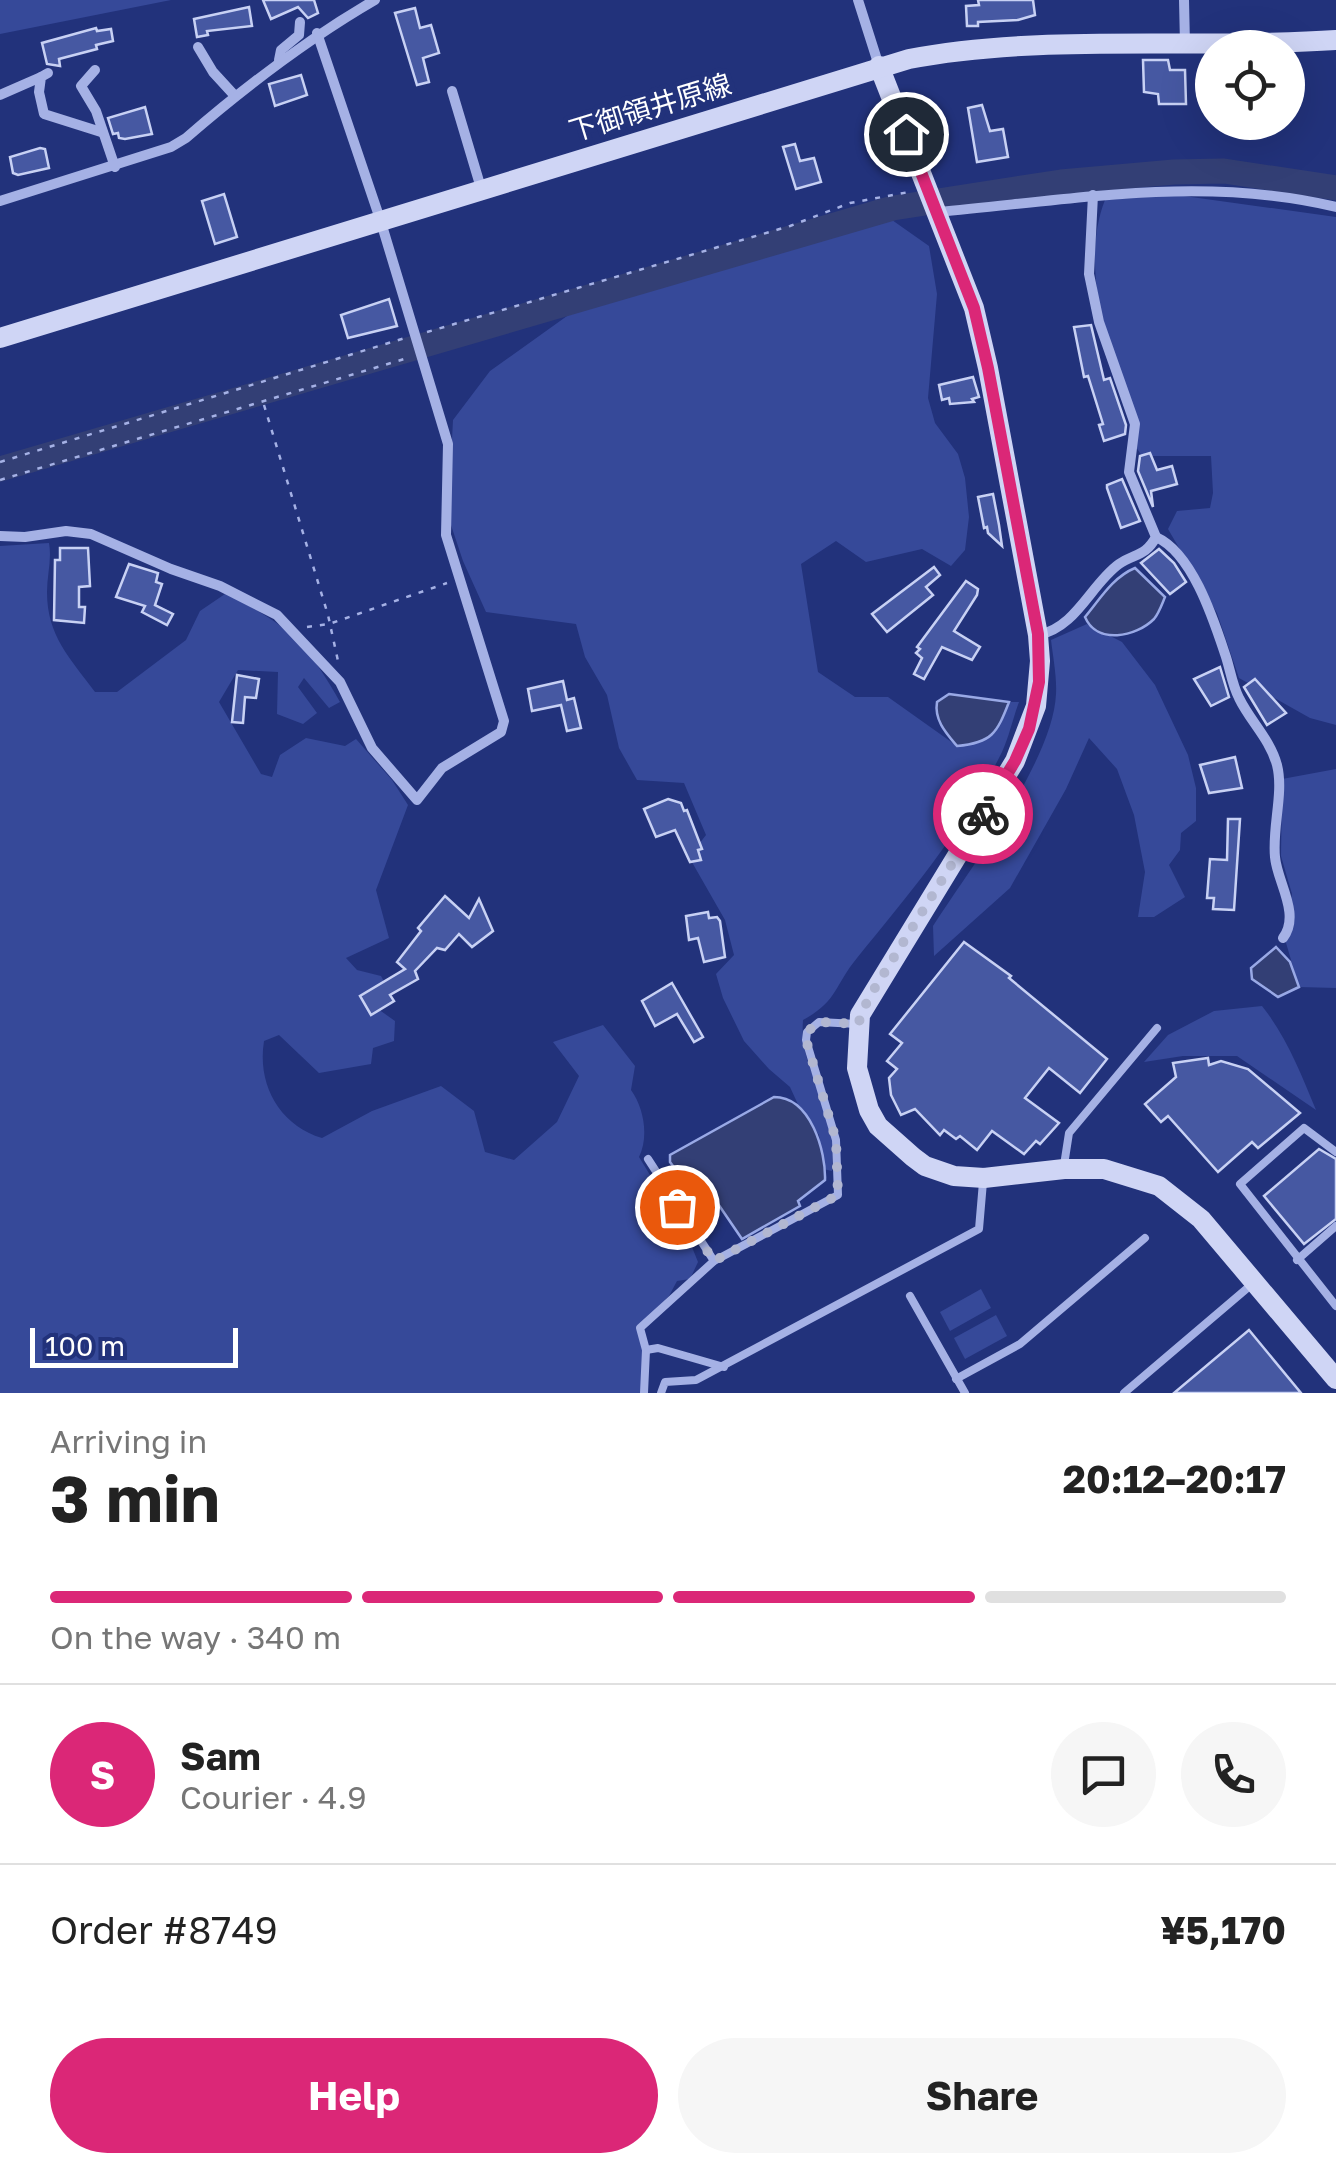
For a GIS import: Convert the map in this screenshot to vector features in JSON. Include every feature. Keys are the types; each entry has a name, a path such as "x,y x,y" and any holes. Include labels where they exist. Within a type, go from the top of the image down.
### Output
{"street":[{"path":"0,201 115,167 186,138 279,60 375,0"},
{"path":"858,0 879,66 974,308 1038,634 1036,706 1015,761 868,999 858,1024 856,1048 861,1086 878,1126 925,1166 954,1176 984,1178 1104,1169 1158,1186 1201,1218 1336,1379"},
{"path":"1184,0 1185,45"},
{"path":"279,60 280,50 299,35 300,22"},
{"path":"0,536 66,531 92,534 170,569 220,586 277,615 340,682 372,748 417,800 442,768 500,732 504,720 446,535 448,444 380,219 317,33"},
{"name":"下御領井原線","path":"0,338 879,66 962,50 1336,40"},
{"path":"198,47 213,72 235,96"},
{"path":"96,70 81,86 96,110 115,167"},
{"path":"0,95 44,75 39,92 44,114 101,132"},
{"path":"452,91 481,188"},
{"path":"933,201 1199,190 1336,207"},
{"path":"1093,194 1089,274 1099,322 1135,424 1128,472 1156,537 1179,556 1198,586 1238,697 1262,732 1278,770 1275,860 1288,899 1288,930 1283,938"},
{"path":"1038,634 1048,633 1064,622 1118,564 1136,558 1156,537"}],"lane":[{"path":"644,1393 646,1350 640,1328 714,1261 838,1195 836,1140 806,1040 807,1032 819,1022 858,1024"},
{"path":"1064,1169 1069,1134 1156,1028"},
{"path":"1336,1152 1304,1128 1240,1184 1336,1306"},
{"path":"648,1160 714,1261"},
{"path":"662,1393 664,1382 696,1380 979,1228 984,1178"},
{"path":"1297,1260 1336,1226"},
{"path":"956,1380 1020,1344 1145,1238"},
{"path":"1124,1393 1254,1282"},
{"path":"910,1296 966,1393"},
{"path":"646,1350 658,1348 724,1366"},
{"path":"696,1380 704,1393"}],"path":[{"path":"0,462 790,226 850,203 904,194 933,201"},
{"path":"0,480 422,352"},
{"path":"263,402 330,624 340,682"},
{"path":"291,630 330,624 459,579"}],"shaded area":[{"path":"0,0 171,0 0,34"},
{"path":"1177,195 1336,217 1336,725 1310,718 1239,678 1217,613 1168,529 1177,511 1210,508 1211,456 1142,456 1136,447 1102,323 1095,259 1097,229 1105,200"},
{"path":"875,217 892,220 929,246 937,294 928,398 935,423 958,454 965,478 969,517 965,550 951,566 922,549 866,562 836,541 801,564 818,672 855,697 888,697 957,746 986,739 997,729 1009,702 1019,702 1002,752 953,834 829,999 803,1020 807,1058 830,1129 832,1171 823,1169 819,1135 790,1087 744,1041 723,998 716,974 734,955 725,920 689,857 706,835 684,783 637,780 619,748 607,695 585,657 576,624 486,612 448,516 453,420 490,371 574,311 705,266"},
{"path":"49,543 47,592 51,621 62,646 95,692 117,692 186,640 200,611 225,594 264,615 293,637 317,665 340,702 329,708 304,678 298,687 317,713 303,724 277,714 278,672 238,670 219,702 261,774 272,777 280,755 306,738 345,746 356,739 408,805 376,890 389,938 346,958 357,970 381,976 390,993 371,1004 395,1021 394,1041 373,1048 371,1064 319,1073 279,1035 264,1041 268,1087 274,1101 294,1123 322,1138 372,1111 441,1086 474,1111 485,1152 514,1160 557,1122 579,1076 553,1042 603,1025 635,1066 631,1090 642,1114 644,1132 639,1157 688,1237 698,1262 690,1279 677,1281 669,1296 638,1327 643,1353 642,1393 0,1393 0,546"},
{"path":"1135,568 1165,597 1157,614 1146,625 1127,634 1098,632 1085,617 1113,583"},
{"path":"1087,624 1122,642 1155,685 1188,755 1196,788 1196,821 1181,833 1180,850 1169,865 1185,897 1154,917 1138,917 1145,872 1134,815 1117,769 1089,738 1066,789 1010,888 934,956 933,926 1007,813 1041,750 1056,694 1051,640"},
{"path":"949,694 1009,702 992,734 978,742 957,746 937,715 937,702"},
{"path":"1336,769 1336,988 1299,987 1284,936 1292,894 1281,856 1282,779"},
{"path":"1276,947 1290,962 1299,987 1278,997 1252,979 1251,968"},
{"path":"1262,1006 1286,1043 1316,1110 1237,1056 1183,1056 1144,1062 1168,1035 1214,1011"},
{"path":"774,1097 787,1099 807,1116 823,1155 825,1180 798,1201 800,1206 742,1239 701,1179 688,1186 670,1162 670,1155"},
{"path":"981,1289 991,1308 950,1331 940,1312"},
{"path":"996,1315 1007,1336 965,1359 954,1338"}],"building":[{"path":"263,0 314,0 318,13 308,18 298,7 271,19"},
{"path":"978,0 1033,0 1035,15 967,26 966,6 979,5"},
{"path":"249,7 252,26 207,31 208,35 197,37 194,19"},
{"path":"415,8 420,28 431,25 439,53 423,58 429,82 417,85 395,13"},
{"path":"96,28 111,29 113,41 59,59 60,66 47,64 42,43"},
{"path":"1143,60 1168,60 1170,70 1185,70 1186,104 1159,104 1158,94 1144,92"},
{"path":"301,75 307,95 275,106 269,84"},
{"path":"982,105 990,131 1003,129 1008,157 977,162 968,108"},
{"path":"145,107 152,134 125,139 113,134 108,118"},
{"path":"795,144 800,161 814,158 821,182 796,189 783,147"},
{"path":"45,149 49,168 13,173 10,157"},
{"path":"224,194 237,237 215,244 202,201"},
{"path":"389,299 397,326 348,338 341,315"},
{"path":"1091,325 1104,380 1110,378 1126,425 1125,434 1104,441 1099,425 1103,424 1088,376 1084,377 1074,327"},
{"path":"973,377 979,397 972,399 974,402 950,404 949,398 942,400 939,385"},
{"path":"1150,453 1157,470 1172,466 1177,484 1151,491 1153,507 1138,471 1140,456"},
{"path":"1122,479 1140,521 1121,528 1107,485"},
{"path":"993,494 1002,546 984,528 978,497"},
{"path":"60,548 88,548 90,586 79,587 79,607 85,607 84,623 54,620 55,560 60,560"},
{"path":"1159,549 1186,582 1170,594 1141,563"},
{"path":"129,564 158,573 156,582 162,584 155,605 173,614 167,625 142,612 145,606 116,597"},
{"path":"934,567 940,575 926,587 933,595 887,632 872,614"},
{"path":"966,581 978,589 977,595 954,631 980,647 972,660 942,647 924,679 914,674 922,658 916,653 920,649 917,647"},
{"path":"1220,667 1229,697 1211,706 1194,679"},
{"path":"237,675 259,679 256,698 245,697 243,723 232,722"},
{"path":"1255,679 1286,713 1267,725 1244,687"},
{"path":"563,681 567,700 574,698 581,728 567,731 561,705 532,711 528,689"},
{"path":"1235,757 1242,788 1209,793 1200,765"},
{"path":"668,799 681,803 687,810 702,849 698,850 701,860 690,862 675,830 656,837 644,809"},
{"path":"1228,819 1240,819 1234,910 1213,909 1214,898 1207,898 1210,859 1227,860"},
{"path":"445,896 469,918 479,899 493,931 472,947 459,934 445,950 437,948 415,971 418,979 390,995 394,1001 371,1015 360,996 405,969 397,962 421,931 418,928"},
{"path":"708,912 709,918 717,917 720,921 725,957 704,962 698,938 689,940 686,916"},
{"path":"964,942 1011,976 1107,1059 1080,1093 1049,1068 1025,1098 1059,1123 1040,1144 1036,1141 1024,1154 992,1131 977,1150 960,1136 956,1139 944,1130 940,1135 915,1109 901,1115 891,1095 889,1078 897,1069 887,1061 902,1043 890,1034"},
{"path":"672,983 703,1037 694,1042 677,1014 655,1026 642,1001"},
{"path":"1208,1058 1209,1065 1221,1061 1248,1069 1300,1113 1258,1148 1252,1142 1218,1172 1168,1116 1161,1122 1145,1104 1176,1077 1173,1063"},
{"path":"1319,1149 1336,1159 1336,1219 1304,1244 1264,1196"},
{"path":"1249,1330 1301,1393 1174,1393"}],"waterway":[{"path":"0,469 893,208 1061,182 1174,172 1224,171 1336,188"}],"way so far":[{"path":"677,1207 714,1261 838,1195 836,1140 806,1040 807,1032 819,1022 858,1024 868,999 983,814"}],"route":[{"path":"906,134 974,308 1038,634 1039,682 1029,729 983,814"}]}
